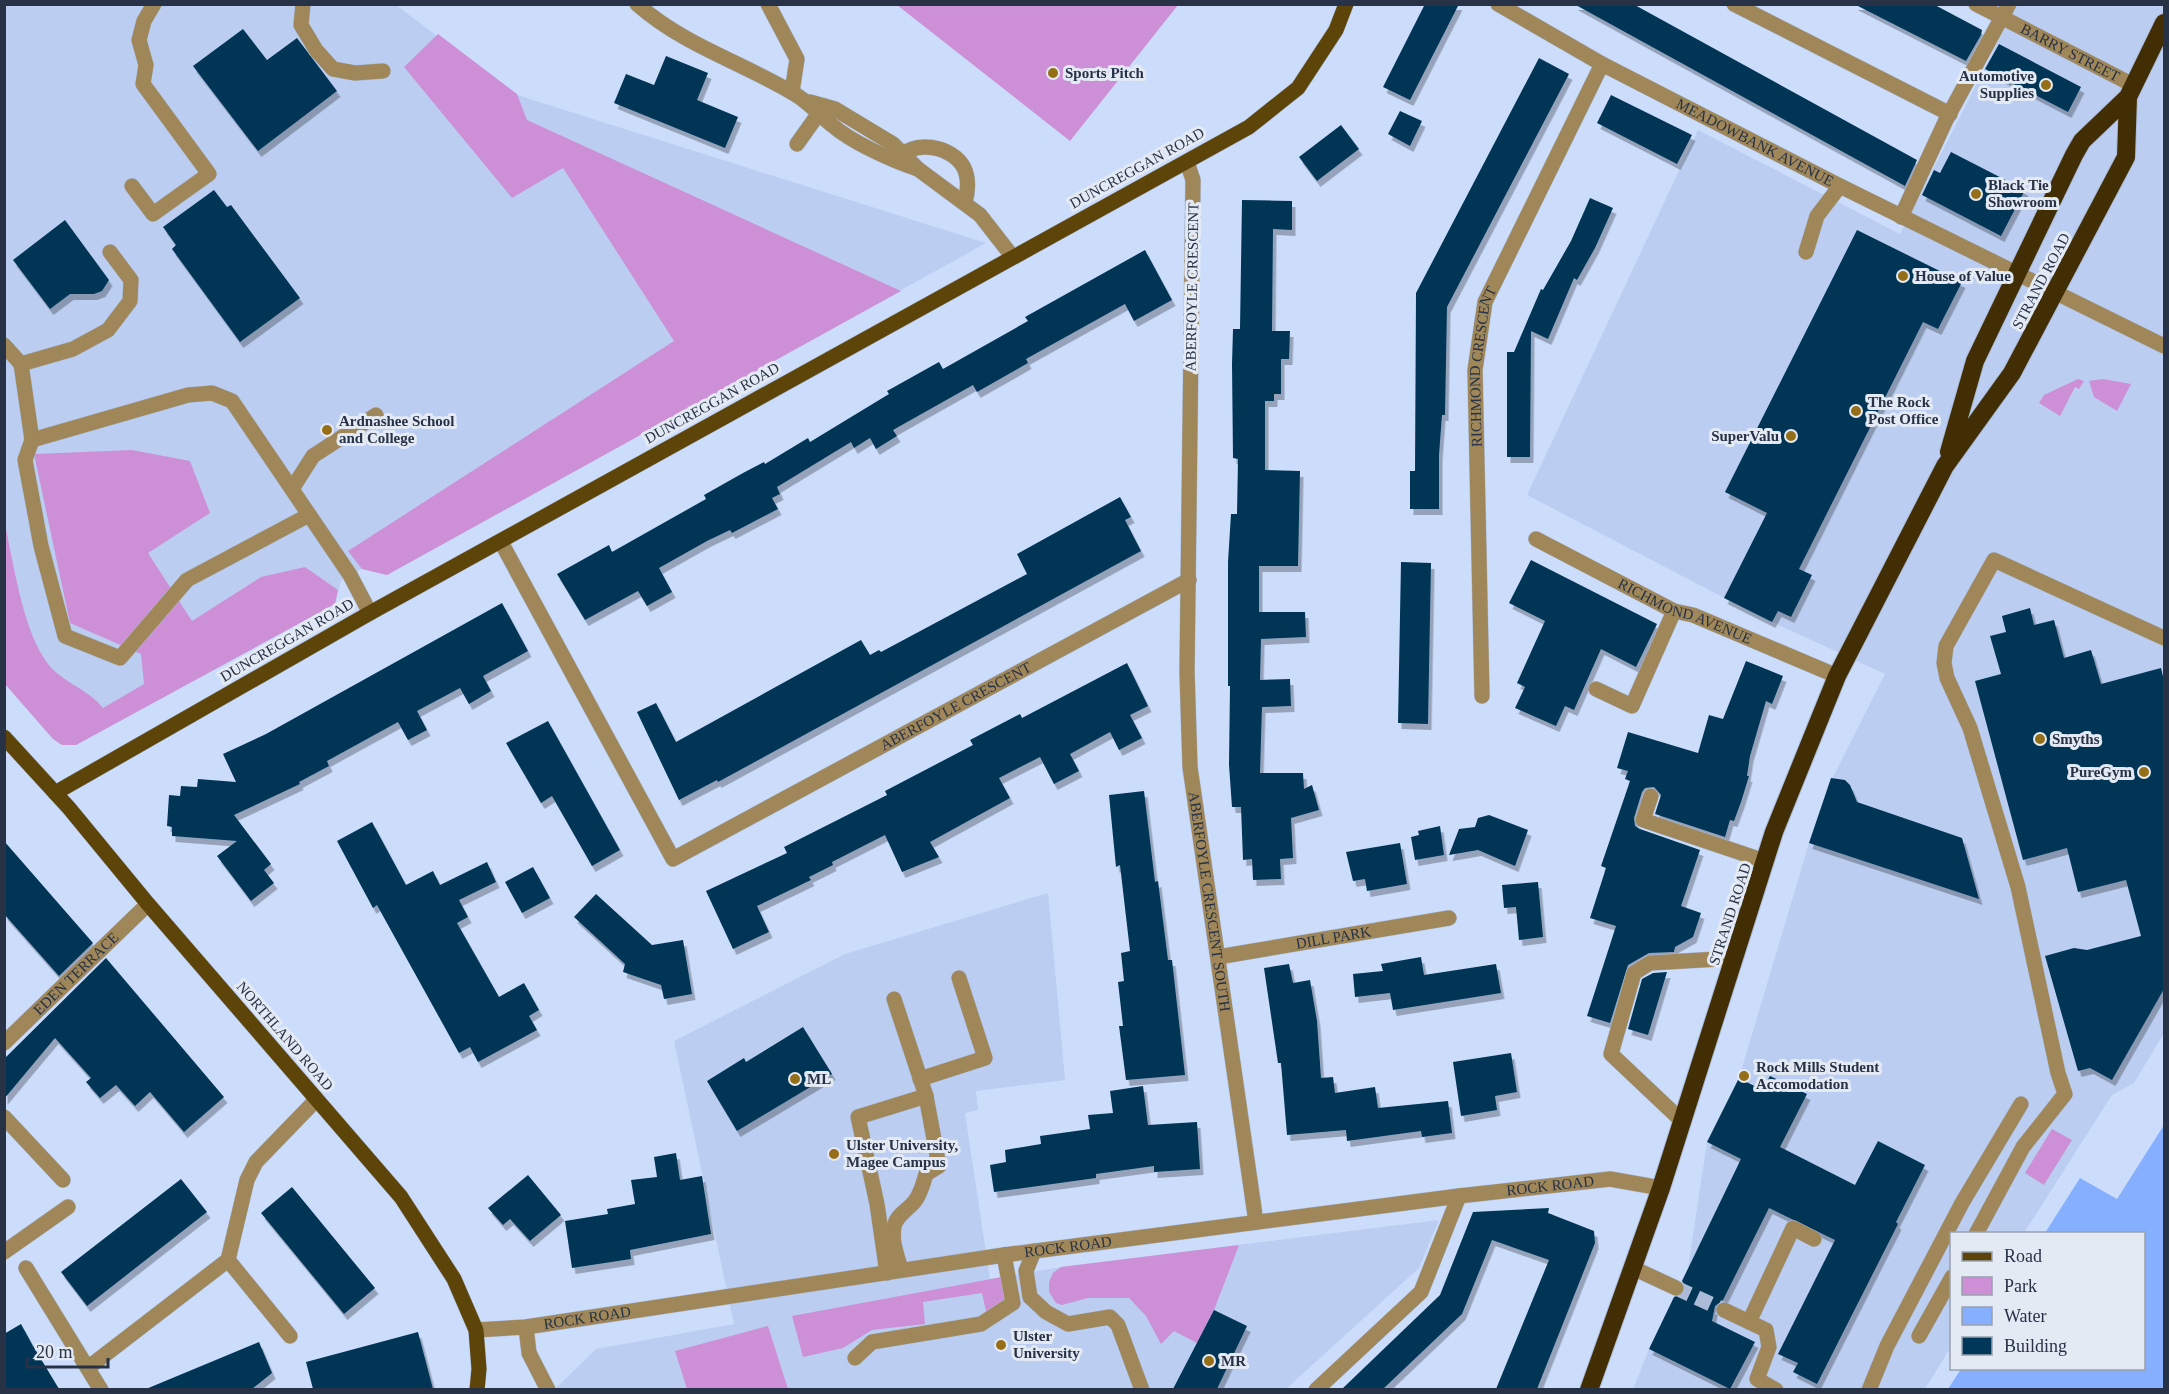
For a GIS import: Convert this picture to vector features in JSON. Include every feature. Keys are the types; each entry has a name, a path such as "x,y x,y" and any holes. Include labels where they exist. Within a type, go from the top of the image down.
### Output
{"highway":[{"name":"STRAND ROAD","path":"1945,466 1975,361 2082,141 2130,91 2164,23"},
{"name":"STRAND ROAD","path":"1589,1389 1683,1122 1765,861 1837,676 1945,466 2012,373 2126,157 2130,91"}],"main road":[{"name":"DUNCREGGAN ROAD","path":"56,793 370,613 1249,127 1298,88 1336,30 1346,4"},
{"name":"NORTHLAND ROAD","path":"4,737 56,793 148,904 401,1197 454,1279 476,1330 479,1369 477,1389"}],"street":[{"path":"132,186 153,214 209,174 143,84 146,65 139,40 144,21 154,4"},
{"path":"303,4 301,25 316,50 333,69 355,74 383,71"},
{"path":"637,4 686,41 792,92 818,107 833,127 900,158 918,169 980,215 1012,256"},
{"path":"768,4 797,59 792,92"},
{"path":"1734,4 1950,114"},
{"name":"BARRY STREET","path":"1976,4 2006,11 2130,91"},
{"name":"MEADOWBANK AVENUE","path":"1508,7 1602,64 1901,217 2018,272 2164,346"},
{"path":"1901,217 1950,114 2006,11"},
{"name":"RICHMOND CRESCENT","path":"1482,696 1475,370 1485,302 1602,64"},
{"path":"797,144 818,107"},
{"path":"900,158 917,147 949,153 964,168 968,189 965,202"},
{"name":"ABERFOYLE CRESCENT","path":"501,542 673,859 1189,580 1193,180 1187,162"},
{"path":"1806,252 1817,216 1840,186"},
{"path":"21,364 73,349 108,330 130,301 131,280 110,252"},
{"path":"4,345 21,364 32,440 25,460 41,546 65,636 120,658 187,580 309,515"},
{"path":"32,440 188,395 212,393 232,401 350,575 370,613"},
{"path":"292,489 313,456 376,415"},
{"name":"RICHMOND AVENUE","path":"1536,539 1674,611 1693,615 1837,676"},
{"path":"1977,1232 2023,1148 2065,1094 2058,1073 2018,887 1970,728 1947,678 1944,663 1946,646 1994,560 2164,638"},
{"name":"ABERFOYLE CRESCENT SOUTH","path":"1189,580 1187,672 1190,768 1256,1222"},
{"path":"1596,689 1632,706 1674,611"},
{"path":"1651,796 1643,820 1765,861"},
{"name":"EDEN TERRACE","path":"4,1043 148,904"},
{"name":"DILL PARK","path":"1218,957 1449,918"},
{"path":"1683,1122 1649,1093 1611,1053 1634,973 1650,963 1735,958"},
{"path":"920,1079 985,1058 959,978"},
{"path":"894,999 926,1096 939,1166 926,1174 922,1190 914,1204 902,1213 894,1225 894,1271"},
{"path":"894,1271 858,1117 926,1096"},
{"path":"89,1367 228,1260 247,1180 256,1161 316,1100"},
{"path":"1869,1389 1887,1346 1962,1203 2021,1104"},
{"path":"4,1118 63,1180"},
{"name":"ROCK ROAD","path":"476,1330 526,1327 1004,1255 1459,1196 1610,1179 1661,1188"},
{"path":"1316,1389 1421,1292 1459,1196"},
{"path":"4,1252 68,1207"},
{"path":"1749,1322 1793,1228 1814,1239"},
{"path":"1034,1251 1026,1271 1029,1297 1046,1312 1068,1324 1110,1317 1118,1325 1142,1389"},
{"path":"855,1358 872,1342 981,1324 1000,1313 1013,1303 1004,1255"},
{"path":"228,1260 290,1336"},
{"path":"26,1268 101,1389"},
{"path":"1633,1268 1676,1288"},
{"path":"1919,1336 1950,1281"},
{"path":"1724,1310 1767,1330 1769,1347 1757,1379 1776,1389"},
{"path":"526,1327 529,1353 548,1389"}],"shaded area":[{"name":"Ardnashee School and College","path":"4,5 396,5 514,94 986,243 387,575 362,569 350,575 341,581 335,604 76,745 62,745 53,739 5,684"},
{"path":"2017,5 2164,5 2164,1033 2134,1083 2112,1095 2025,1232 1950,1232 1950,1349 1925,1389 1633,1389 1649,1349 1688,1268 1707,1142 1739,1078 1809,843 1831,781 1885,674 1757,615 1527,495 1698,130 1900,234"},
{"name":"Ulster University, Magee Campus","path":"1048,893 1065,1080 976,1091 978,1110 965,1113 990,1279 1061,1267 1439,1220 1419,1268 1286,1389 554,1390 596,1349 734,1324 674,1041 845,954"}],"green space":[{"name":"Sports Pitch","path":"897,5 1178,5 1070,141"},
{"path":"438,34 517,94 527,120 901,291 387,575 362,569 348,551 674,341 563,168 512,198 404,67"},
{"path":"2078,379 2084,381 2079,389 2075,387 2060,416 2039,403 2044,395"},
{"path":"2103,379 2131,384 2117,411 2094,397 2089,381"},
{"path":"132,450 190,461 210,513 148,553 192,621 261,577 305,567 338,590 335,604 76,745 62,745 53,739 5,684 4,520 19,592 36,644 57,673 89,695 103,708 144,684 141,654 70,623 34,454"},
{"path":"2052,1129 2072,1140 2044,1185 2025,1173"},
{"path":"1239,1245 1214,1310 1197,1343 1174,1331 1161,1344 1146,1316 1129,1298 1088,1298 1062,1305 1056,1303 1049,1292 1049,1282 1053,1273 1061,1267"},
{"path":"1002,1277 1006,1303 987,1316 982,1293 923,1302 925,1324 872,1330 843,1348 803,1357 792,1316"},
{"path":"768,1326 788,1389 687,1389 675,1351"}],"water":[{"path":"2164,1125 2164,1389 1948,1389 1960,1370 2145,1370 2145,1232 2046,1232 2080,1178 2117,1199"}],"building":[{"path":"1425,4 1459,4 1410,100 1383,87"},
{"path":"1574,4 1633,4 1917,160 1905,186"},
{"path":"1854,4 1933,4 1982,30 1981,35 1966,61"},
{"path":"243,29 267,60 297,38 337,91 258,151 193,66"},
{"name":"Automotive Supplies","path":"1999,44 2081,87 2068,112 1985,69"},
{"path":"666,56 708,73 697,100 738,117 725,148 614,103 626,74 654,85"},
{"path":"1539,58 1569,74 1447,307 1445,415 1442,415 1439,455 1439,509 1410,509 1410,471 1415,471 1416,293"},
{"path":"1611,95 1692,135 1677,164 1597,123"},
{"path":"1400,111 1422,121 1410,146 1388,134"},
{"path":"1341,125 1359,149 1317,181 1299,157"},
{"name":"Black Tie Showroom","path":"1951,152 2025,190 2001,236 1922,195 1934,170 1940,173"},
{"path":"214,190 227,207 231,205 300,298 240,342 172,249 176,245 163,227"},
{"path":"1590,198 1613,208 1595,248 1577,280 1574,278 1548,339 1531,331 1530,457 1507,457 1507,352 1514,352 1541,289 1543,290 1571,241"},
{"path":"1242,200 1292,201 1292,230 1273,229 1272,331 1290,331 1289,359 1281,359 1281,394 1274,394 1274,401 1265,401 1265,470 1300,471 1298,566 1259,566 1259,612 1305,612 1306,637 1261,639 1260,680 1290,679 1291,706 1262,707 1260,773 1303,773 1304,789 1312,785 1319,810 1291,818 1293,858 1280,859 1281,879 1253,880 1252,859 1243,860 1241,807 1232,807 1229,765 1228,562 1231,514 1237,514 1238,459 1233,458 1232,364 1233,329 1240,329"},
{"path":"65,220 109,280 102,291 94,294 70,294 50,309 13,260"},
{"path":"1857,230 1962,282 1938,329 1923,322 1799,569 1812,575 1791,617 1778,611 1772,622 1724,598 1767,513 1725,492"},
{"path":"1145,250 1172,300 1134,321 1125,304 1026,359 1028,363 977,392 973,385 893,430 897,436 876,449 870,438 854,448 851,442 777,487 780,494 772,498 778,509 732,533 730,530 707,541 659,568 672,592 647,606 638,591 585,620 557,574 609,545 612,552 706,499 704,495 743,473 764,462 765,464 808,438 810,442 889,394 887,391 939,362 943,369 1028,321 1025,317"},
{"path":"1120,497 1131,517 1125,520 1141,551 718,782 717,780 679,800 637,712 656,703 676,742 861,640 870,655 879,650 881,652 1027,574 1017,554"},
{"path":"1531,560 1657,624 1636,667 1601,649 1574,710 1565,706 1556,726 1515,708 1525,687 1517,683 1545,621 1509,603"},
{"path":"1401,562 1431,563 1428,724 1398,723"},
{"path":"502,603 528,651 483,676 491,691 469,704 460,688 417,711 427,730 408,740 398,722 327,761 329,766 299,782 300,784 234,815 271,864 264,870 274,883 251,901 217,856 237,841 172,836 172,827 167,826 169,795 180,796 181,786 197,787 198,779 236,782 223,754 266,734"},
{"path":"2030,608 2034,625 2054,620 2064,658 2091,650 2101,684 2161,668 2164,681 2164,989 2112,1080 2090,1068 2078,1071 2045,956 2074,948 2087,950 2141,936 2126,880 2078,892 2067,848 2023,860 1975,681 2001,674 1990,636 2006,632 2002,616"},
{"path":"1746,661 1783,676 1772,704 1766,701 1750,756 1747,776 1749,776 1734,821 1730,820 1725,837 1655,814 1661,795 1654,787 1645,788 1642,792 1634,818 1635,826 1640,829 1700,850 1681,906 1701,913 1693,937 1675,947 1674,952 1649,953 1628,965 1610,1023 1587,1016 1616,926 1590,918 1606,868 1601,866 1630,781 1625,779 1628,771 1617,768 1628,732 1698,753 1709,715 1723,719"},
{"path":"1127,663 1148,706 1130,715 1142,738 1119,750 1110,732 1070,754 1079,771 1054,784 1040,757 999,778 1010,798 930,842 939,857 902,872 885,835 832,862 833,865 809,877 811,880 757,906 769,932 733,949 706,891 787,853 784,847 887,795 885,791 973,745 970,740 1020,714 1022,718"},
{"path":"548,721 620,850 592,866 552,796 541,803 506,743"},
{"path":"1831,778 1845,780 1850,785 1857,802 1962,838 1979,899 1809,843"},
{"path":"1144,791 1155,882 1158,881 1168,960 1172,960 1185,1075 1126,1080 1119,1026 1123,1026 1118,982 1124,981 1121,953 1130,951 1120,865 1116,867 1109,795"},
{"path":"1489,815 1528,830 1515,866 1478,850 1449,855 1459,829 1475,827 1478,818"},
{"path":"372,822 406,885 433,871 440,885 487,862 496,882 459,900 468,917 457,923 499,997 524,983 539,1010 529,1016 537,1030 478,1062 470,1047 459,1053 377,905 373,908 337,841"},
{"path":"1440,826 1444,855 1415,860 1411,837 1419,835 1418,831"},
{"path":"4,841 93,943 59,976 4,914"},
{"path":"1400,843 1407,884 1367,891 1365,879 1353,881 1346,852"},
{"path":"533,867 550,898 522,913 505,882"},
{"path":"1538,882 1543,937 1519,940 1516,907 1504,908 1502,885"},
{"path":"596,894 652,945 683,940 692,994 664,999 661,985 623,972 625,964 574,917"},
{"path":"1421,957 1424,975 1496,964 1501,993 1393,1010 1390,993 1355,997 1353,974 1383,971 1381,964"},
{"path":"106,958 224,1097 184,1132 150,1092 135,1106 116,1085 100,1098 86,1082 91,1078 55,1038 4,1099 4,1059"},
{"path":"1289,964 1293,983 1310,980 1317,1021 1321,1078 1333,1077 1335,1093 1375,1087 1378,1108 1448,1101 1452,1133 1422,1137 1421,1131 1347,1141 1346,1130 1287,1135 1281,1063 1278,1063 1264,968"},
{"path":"1667,972 1648,1035 1628,1029 1642,979 1653,973"},
{"name":"ML","path":"803,1027 832,1074 737,1131 707,1081 744,1058 746,1062"},
{"path":"1511,1053 1517,1092 1495,1096 1497,1110 1461,1116 1453,1062"},
{"path":"1770,1076 1807,1094 1780,1147 1855,1185 1878,1141 1925,1165 1896,1222 1898,1224 1817,1384 1793,1372 1798,1363 1778,1354 1835,1240 1769,1208 1723,1300 1715,1306 1712,1321 1755,1342 1730,1389 1649,1349 1674,1297 1685,1293 1686,1287 1682,1281 1741,1159 1707,1142 1739,1078 1762,1090"},
{"path":"1143,1086 1148,1125 1197,1122 1200,1169 1154,1172 1154,1166 1096,1174 1096,1178 994,1192 990,1165 1006,1162 1005,1150 1041,1144 1040,1136 1090,1129 1088,1115 1113,1113 1110,1091"},
{"path":"676,1153 680,1180 702,1176 711,1234 630,1250 631,1259 572,1268 565,1221 608,1214 607,1209 635,1204 631,1180 657,1177 654,1157"},
{"path":"528,1175 561,1215 530,1241 510,1219 503,1225 488,1208"},
{"path":"181,1179 207,1212 87,1306 61,1272"},
{"path":"292,1187 375,1288 344,1314 261,1213"},
{"path":"1549,1208 1548,1213 1594,1231 1595,1243 1537,1389 1496,1389 1549,1260 1492,1240 1462,1314 1383,1389 1342,1389 1440,1295 1473,1212"},
{"name":"MR","path":"1214,1310 1247,1326 1217,1389 1173,1389"},
{"path":"21,1324 59,1389 4,1389 4,1334"},
{"path":"418,1332 433,1389 313,1389 306,1362"},
{"path":"259,1342 272,1373 252,1389 146,1389"}],"tunnel":[{"path":"1676,1288 1724,1310"}],"place":[{"name":"Sports Pitch","path":"1053,73"},
{"name":"Automotive Supplies","path":"2046,85"},
{"name":"Black Tie Showroom","path":"1976,194"},
{"name":"House of Value","path":"1903,276"},
{"name":"The Rock Post Office","path":"1856,411"},
{"name":"Ardnashee School and College","path":"327,430"},
{"name":"SuperValu","path":"1791,436"},
{"name":"Smyths","path":"2040,739"},
{"name":"PureGym","path":"2144,772"},
{"name":"Rock Mills Student Accomodation","path":"1744,1076"},
{"name":"ML","path":"795,1079"},
{"name":"Ulster University, Magee Campus","path":"834,1154"},
{"name":"Ulster University","path":"1001,1345"},
{"name":"MR","path":"1209,1361"}]}
